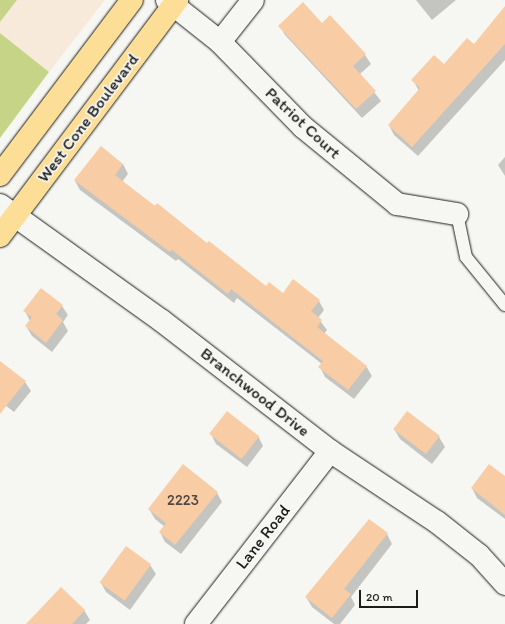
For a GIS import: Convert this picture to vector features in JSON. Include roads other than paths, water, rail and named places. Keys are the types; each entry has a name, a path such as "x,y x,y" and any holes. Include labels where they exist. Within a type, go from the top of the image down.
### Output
{"main road":[{"path":"0,175 132,0"},
{"name":"West Cone Boulevard","path":"0,236 7,211 172,2"}],"street":[{"path":"220,42 254,0"},
{"name":"Patriot Court","path":"172,2 220,42 303,127 397,204 457,214"},
{"name":"Branchwood Drive","path":"7,211 162,321 330,451 437,522 479,555 505,584"},
{"name":"Lane Road","path":"196,624 330,451"}],"lane":[{"path":"457,214 466,257 505,305"}]}
